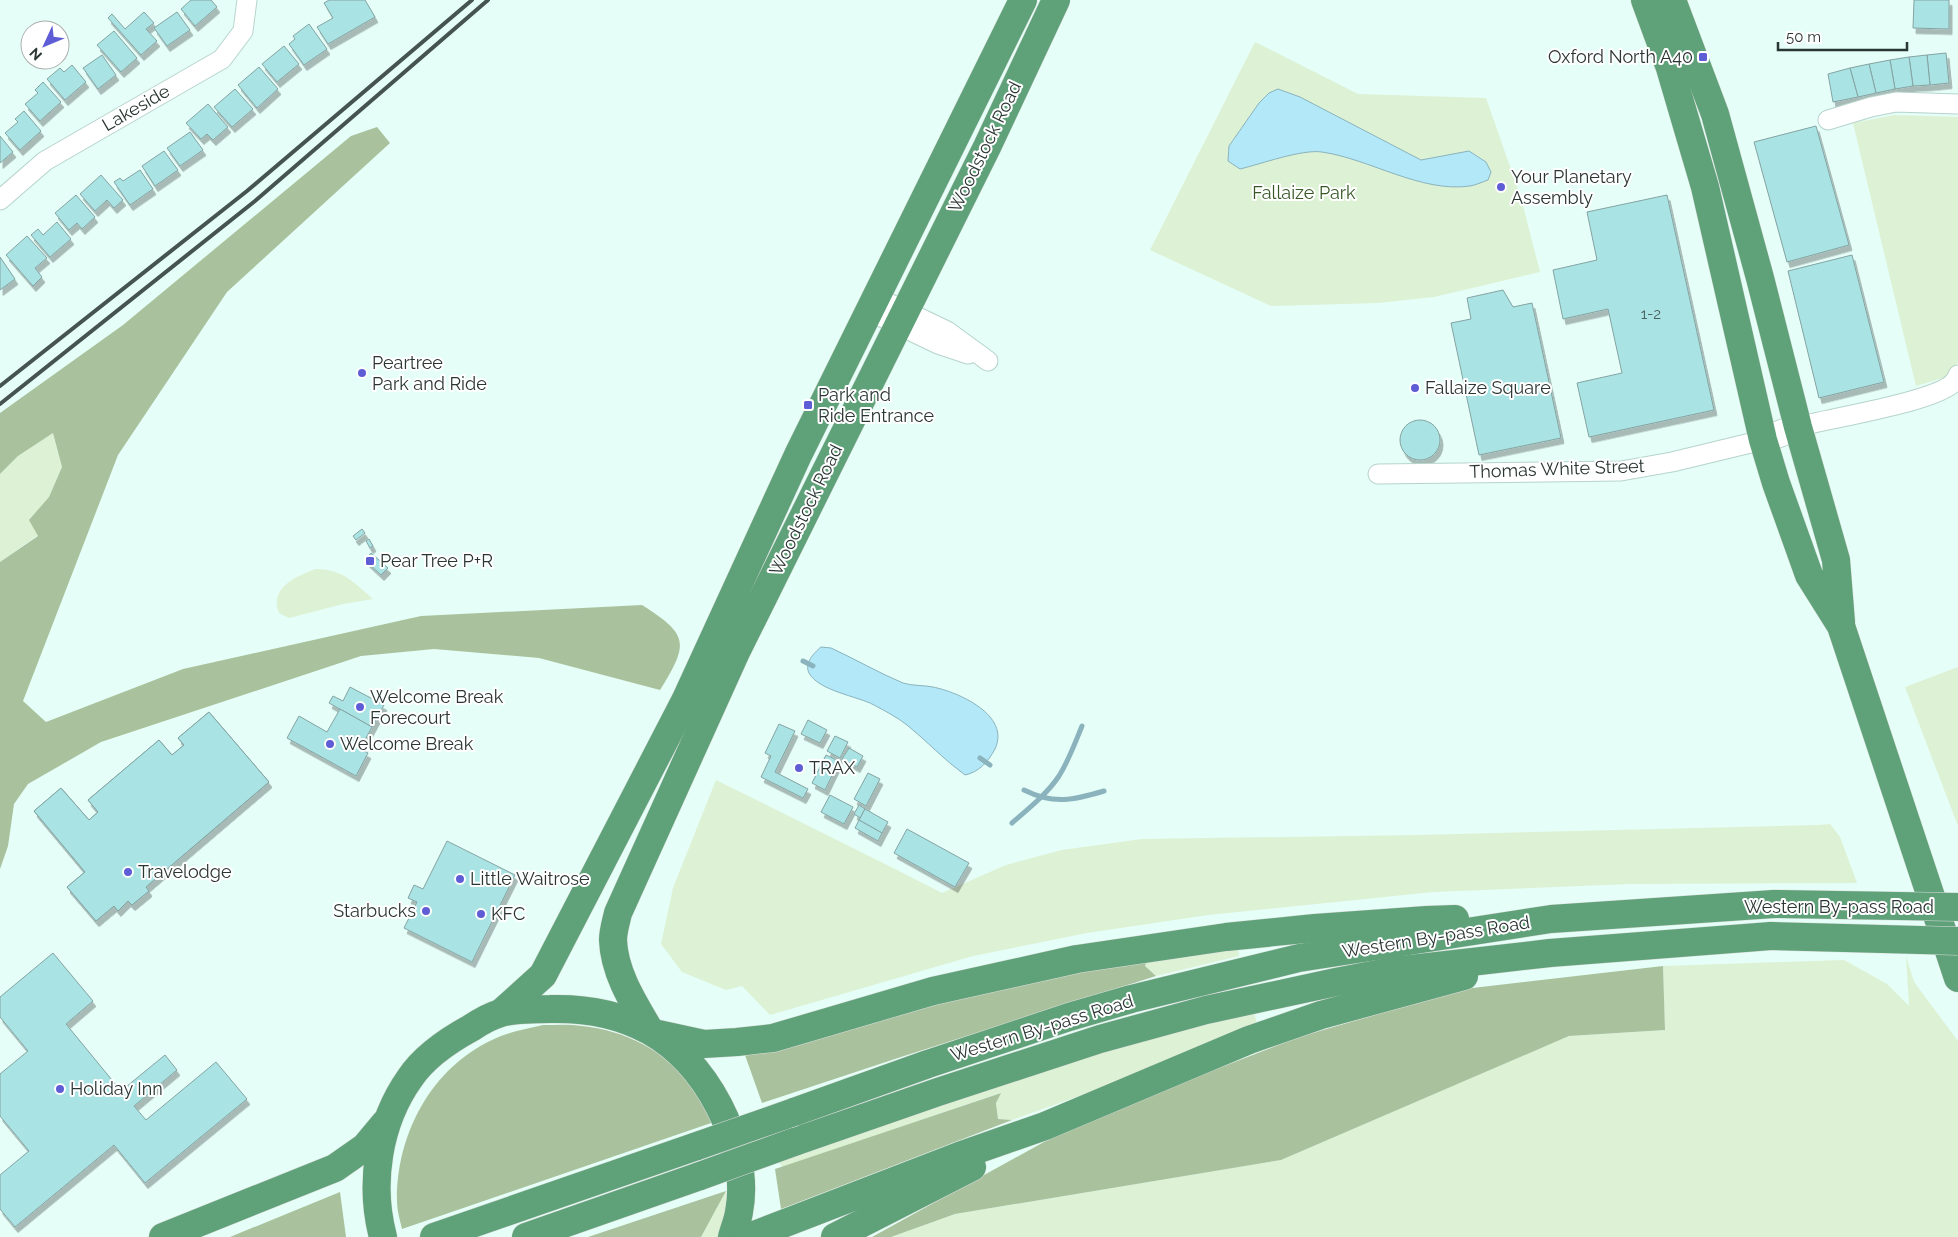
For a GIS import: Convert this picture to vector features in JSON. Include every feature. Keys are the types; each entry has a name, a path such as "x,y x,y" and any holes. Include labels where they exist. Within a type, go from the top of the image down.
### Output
{"highway":[{"name":"Woodstock Road","path":"502,1012 543,976 685,701 788,476 1023,0"},
{"name":"Woodstock Road","path":"654,1032 626,987 615,958 613,938 618,913 736,652 987,147 1056,0"},
{"path":"1645,0 1670,68 1705,187 1776,484 1809,575 1841,626 1958,978"},
{"path":"1672,0 1714,114 1762,287 1798,427 1836,560 1841,626"},
{"name":"Western By-pass Road","path":"434,1237 1068,1016 1299,958 1551,919 1774,904 1958,907"},
{"path":"383,1237 380,1226 377,1182 379,1151 388,1120 410,1078 429,1057 464,1031 502,1012 576,1008 618,1016 654,1032 704,1044 736,1042 773,1038 933,991 1077,959 1226,937 1427,920 1551,919"},
{"name":"Western By-pass Road","path":"526,1237 938,1092 1100,1039 1206,1010 1393,971 1550,953 1771,936 1958,941"},
{"path":"749,1237 959,1156 1045,1126 1249,1040 1321,1015 1550,953"},
{"path":"654,1032 680,1054 706,1084 725,1118 735,1145 741,1184 740,1211 732,1237"},
{"path":"163,1237 335,1168 365,1147 388,1120"},
{"path":"835,1237 973,1167 1045,1126"}],"street":[{"name":"Lakeside","path":"0,200 45,161 222,59 243,31 247,0"},
{"path":"1828,120 1871,107 1896,102 1958,104"},
{"path":"873,304 901,318"},
{"path":"1764,440 1798,427 1882,408 1932,394 1954,382 1958,375"},
{"name":"Thomas White Street","path":"1378,474 1621,470 1672,462 1764,440"}],"green space":[{"name":"Fallaize Park","path":"1255,42 1358,94 1486,98 1521,198 1540,272 1434,297 1378,303 1271,306 1150,250"},
{"path":"1894,115 1958,117 1958,362 1949,376 1916,386 1853,123"},
{"path":"377,127 390,143 227,292 118,455 23,701 46,722 183,669 421,616 642,605 669,624 676,633 680,641 676,661 660,690 539,658 434,649 361,656 101,742 28,784 14,804 8,846 0,869 0,562 38,536 29,520 49,497 62,467 53,433 18,456 0,474 0,413 123,325 351,136"},
{"path":"53,433 62,467 49,497 30,520 38,535 0,562 0,474 18,456"},
{"path":"316,569 334,571 341,574 354,582 373,599 343,604 289,618 279,613 277,604 281,589 293,579"},
{"path":"1958,667 1958,826 1905,687"},
{"path":"716,780 942,893 1006,865 1062,850 1142,839 1418,835 1830,824 1840,837 1857,883 1630,884 1433,892 1208,915 1087,933 973,956 770,1015 742,986 726,990 682,972 661,944 673,888"},
{"path":"1238,946 1239,956 1156,976 1145,966 1148,959"},
{"path":"1906,956 1914,982 1958,1041 1958,1237 891,1237 955,1214 1281,1160 1569,1036 1665,1030 1663,966 1844,960 1887,984 1909,1006"},
{"path":"1148,959 1145,966 1156,976 762,1103 745,1055 862,1020 991,988"},
{"path":"1663,966 1665,1030 1569,1036 1281,1160 955,1214 891,1237 872,1237 1080,1122 1299,1037 1464,989"},
{"path":"1254,1012 1258,1028 1177,1061 1012,1120 998,1119 996,1103 1000,1093 782,1167 779,1162 976,1090 1109,1048"},
{"path":"543,1025 573,1025 598,1028 628,1037 643,1044 657,1052 682,1073 695,1089 714,1122 402,1229 397,1202 398,1177 403,1153 410,1129 434,1087 451,1068 470,1053 492,1040"},
{"path":"1001,1093 996,1103 998,1119 1012,1120 781,1209 775,1169"},
{"path":"726,1191 728,1210 722,1237 701,1237"},
{"path":"726,1191 701,1237 588,1237"},
{"path":"340,1192 346,1237 230,1237"}],"water":[{"path":"1278,89 1300,97 1421,160 1469,151 1486,162 1491,172 1488,180 1470,186 1433,185 1358,161 1322,152 1293,155 1240,169 1228,161 1229,146 1259,103 1269,93"},
{"path":"821,647 831,648 903,683 929,686 968,700 989,716 996,726 998,737 992,754 979,769 965,775 899,719 867,702 829,689 814,679 809,673 808,666 813,655"}],"building":[{"path":"191,0 211,0 217,7 195,26 181,9"},
{"path":"329,0 365,0 375,17 328,44 317,27 333,18 324,3"},
{"path":"1914,0 1949,0 1949,29 1913,28"},
{"path":"144,12 154,23 146,29 157,41 141,55 108,18 112,14 125,29"},
{"path":"177,12 190,30 167,46 154,28"},
{"path":"309,24 327,49 304,65 289,44 295,39 293,36"},
{"path":"114,31 137,58 121,72 97,45"},
{"path":"284,46 299,64 277,82 262,64"},
{"path":"1946,53 1949,83 1930,85 1927,55"},
{"path":"102,55 116,75 98,89 83,68"},
{"path":"1927,55 1930,85 1913,86 1909,57"},
{"path":"1909,57 1913,86 1895,89 1890,60"},
{"path":"1890,60 1895,89 1876,93 1869,64"},
{"path":"1869,64 1876,93 1858,97 1850,68"},
{"path":"72,65 86,82 65,100 47,79 58,70 64,72 70,70"},
{"path":"259,67 278,89 257,108 238,85"},
{"path":"1850,68 1858,97 1833,102 1828,74"},
{"path":"43,82 61,102 40,121 25,104 38,93 35,90"},
{"path":"235,89 253,109 232,127 214,107"},
{"path":"208,104 228,127 213,140 207,134 201,139 186,123"},
{"path":"24,111 41,131 20,150 5,133 18,122 15,119"},
{"path":"1816,126 1849,245 1787,262 1754,142"},
{"path":"190,132 203,150 180,166 167,148"},
{"path":"0,136 13,152 0,163"},
{"path":"164,151 178,170 155,186 142,166"},
{"path":"140,170 153,189 130,205 114,182 120,178 123,181"},
{"path":"101,175 123,200 114,208 107,200 95,211 80,194"},
{"path":"76,195 95,217 82,229 77,223 69,230 55,213"},
{"path":"1667,195 1714,410 1589,437 1577,383 1622,373 1608,309 1563,319 1553,270 1597,260 1587,212"},
{"path":"57,222 71,239 50,257 31,235 38,229 43,235"},
{"path":"27,236 47,258 35,268 42,277 33,286 6,255"},
{"path":"1852,255 1884,382 1819,398 1788,271"},
{"path":"0,257 15,279 0,290"},
{"path":"1503,290 1513,307 1532,303 1561,438 1479,455 1451,323 1471,319 1467,298"},
{"path":"1424,420 1431,423 1437,429 1440,440 1439,448 1431,457 1424,460 1416,460 1409,457 1401,448 1400,436 1403,429 1412,421"},
{"path":"362,529 365,533 356,540 353,536"},
{"path":"369,539 373,546 370,548 366,541"},
{"path":"371,553 388,568 381,575 365,560"},
{"name":"Welcome Break Forecourt","path":"350,687 384,705 372,727 329,703 333,696 343,701"},
{"name":"Welcome Break","path":"340,709 372,727 360,749 368,753 356,776 287,738 299,716 327,732"},
{"path":"209,712 269,782 146,887 149,891 132,905 128,901 118,911 114,906 96,921 67,887 85,872 34,811 61,788 89,820 98,812 88,800 159,740 172,755 184,745 178,738","holes":["188,750 212,777 119,856 93,826 103,818 114,830 185,770 176,760"]},
{"path":"209,712 269,782 146,887 149,891 132,905 128,901 118,911 114,906 96,921 67,887 85,872 34,811 61,788 89,820 98,812 88,800 159,740 172,755 184,745 178,738"},
{"path":"808,720 827,730 820,743 801,734"},
{"path":"779,724 795,731 775,772 808,789 803,798 761,777 771,756 765,753"},
{"path":"835,736 848,742 840,758 827,751"},
{"path":"849,748 863,756 857,767 842,759"},
{"path":"826,755 839,761 825,790 812,783"},
{"path":"868,773 880,779 866,806 854,799"},
{"path":"830,795 853,807 844,824 821,812"},
{"path":"859,805 865,809 860,818 854,814"},
{"path":"865,809 888,822 882,833 859,820"},
{"path":"859,820 882,833 878,841 855,828"},
{"path":"907,829 969,863 955,887 894,853"},
{"path":"447,841 515,875 472,962 404,928 417,902 408,898 414,885 423,889"},
{"name":"Holiday Inn","path":"53,953 93,1001 66,1024 121,1091 165,1055 177,1070 134,1106 146,1120 216,1062 247,1099 145,1183 114,1145 15,1227 0,1209 0,1175 29,1151 0,1116 0,1074 28,1051 0,1017 0,997"}],"waterway":[{"path":"803,661 813,666"},
{"path":"1012,823 1031,807 1054,783 1069,758 1082,726"},
{"path":"980,758 990,765"},
{"path":"1024,790 1045,798 1064,800 1104,791"}],"railway":[{"path":"0,386 247,191 472,0"},
{"path":"0,404 255,201 488,0"}],"place":[{"name":"Oxford North A40","path":"1703,57"},
{"name":"Your Planetary Assembly","path":"1501,187"},
{"name":"Peartree Park and Ride","path":"362,373"},
{"name":"Fallaize Square","path":"1415,388"},
{"name":"Park and Ride Entrance","path":"808,405"},
{"name":"Pear Tree P+R","path":"370,561"},
{"name":"Welcome Break Forecourt","path":"360,707"},
{"name":"Welcome Break","path":"330,744"},
{"name":"TRAX","path":"799,768"},
{"name":"Travelodge","path":"128,872"},
{"name":"Little Waitrose","path":"460,879"},
{"name":"Starbucks","path":"426,911"},
{"name":"KFC","path":"481,914"},
{"name":"Holiday Inn","path":"60,1089"}]}
